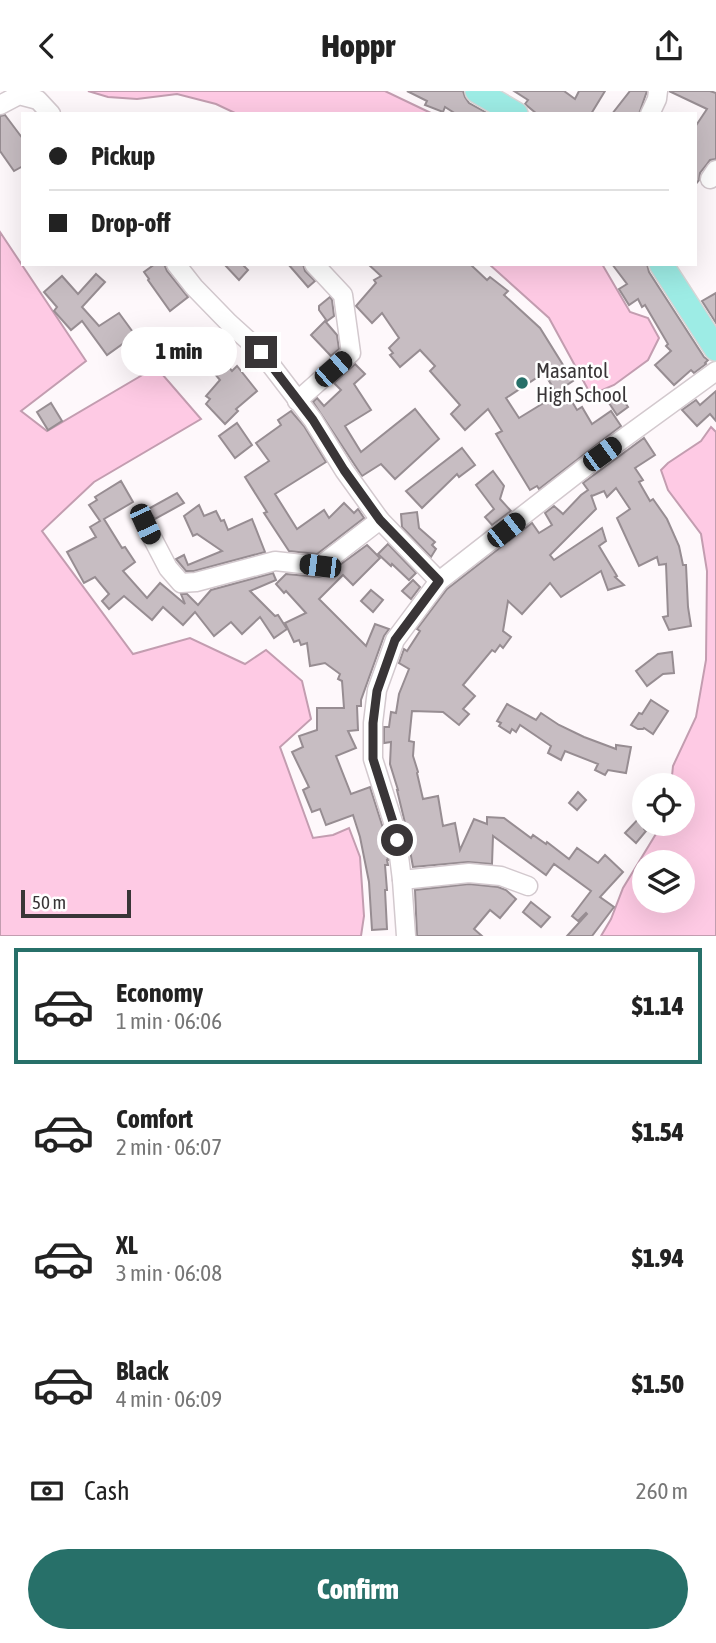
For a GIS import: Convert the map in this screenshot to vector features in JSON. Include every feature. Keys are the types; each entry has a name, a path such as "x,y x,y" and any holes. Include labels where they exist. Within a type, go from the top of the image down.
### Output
{"main road":[{"path":"477,91 513,112"},
{"path":"662,266 716,349"}],"street":[{"path":"651,112 658,91"},
{"path":"6,99 19,95 38,100 49,112"},
{"path":"178,266 229,323 261,352 313,420 380,520 439,581"},
{"path":"297,401 352,353 342,295 316,266"},
{"path":"405,936 402,880 394,825 373,759 373,723 377,691 395,640 439,581 602,454 711,375"},
{"path":"145,524 168,568 181,583 196,582 275,561 320,566 380,520"},
{"path":"402,880 469,873 501,876 528,886"}],"shaded area":[{"path":"88,91 385,91 429,112 233,112 216,104 177,94 137,99 108,97"},
{"path":"0,232 86,361 21,411 47,431 156,367 201,419 94,482 42,531 133,654 190,638 245,664 266,650 302,681 311,719 280,747 313,838 333,835 349,828 360,857 364,916 361,936 0,936"},
{"path":"491,266 603,266 630,312 648,318 659,338 648,360 614,385 591,395 549,318"},
{"path":"711,427 716,432 716,936 601,936 632,873 632,913 695,913 695,850 646,850 655,836 695,836 695,773 672,773 696,717 706,660 707,571 701,534 668,490 661,470 701,441"}],"building":[{"path":"407,91 463,91 469,103 485,112 453,112 445,107 443,112 425,105 427,101"},
{"path":"514,91 564,91 575,99 579,91 605,91 592,112 535,112 525,104 528,100"},
{"path":"630,91 647,91 640,112 614,112"},
{"path":"669,91 716,93 716,159 710,160 700,173 697,182 697,124 707,109"},
{"path":"5,115 21,136 21,167 14,171 0,151 0,116"},
{"path":"152,266 165,266 188,297 170,311 144,272"},
{"path":"226,266 244,266 248,270 239,280"},
{"path":"290,266 304,266 315,281 308,287"},
{"name":"Masantol High School","path":"370,266 472,266 487,280 490,277 508,291 504,295 540,328 573,381 556,392 544,373 506,398 519,418 565,390 577,410 582,407 592,424 611,411 621,426 539,489 537,486 530,490 496,434 502,431 488,409 465,430 451,414 460,405 430,371 435,366 420,350 400,367 390,355 393,353 389,348 399,338 382,313 372,323 356,306 376,283 374,280 381,276"},
{"path":"614,266 648,266 708,360 706,364 694,373 691,370 674,385 655,365 671,351 666,346 668,344 645,305 642,307 638,299 629,305 619,289 627,284"},
{"path":"96,274 105,282 82,307 99,326 119,313 135,335 107,355 82,321 71,330 54,311 57,307 44,292 62,276 78,294"},
{"path":"716,293 716,323 702,301"},
{"path":"330,297 334,316 327,321 319,306"},
{"path":"325,321 337,335 339,349 331,356 311,335"},
{"path":"226,364 232,371 237,366 257,391 236,409 238,411 225,424 206,404 210,399 206,396 220,380 215,374"},
{"path":"355,364 365,374 354,384 371,410 345,426 361,452 415,409 439,439 395,479 381,464 362,476 313,402 317,398 324,406 341,390 334,383"},
{"path":"716,391 716,421 710,414 697,426 682,410 696,400 700,405"},
{"path":"620,395 628,407 617,415 609,403"},
{"path":"51,403 62,421 48,430 37,412"},
{"path":"291,411 304,426 326,462 275,494 297,529 324,510 329,518 344,503 354,513 358,509 364,518 317,554 289,551 245,477 269,461 256,443 281,425 278,420"},
{"path":"237,423 252,445 235,458 219,436"},
{"path":"644,438 655,455 635,468 643,480 639,482 650,501 653,499 667,519 679,546 683,565 686,565 691,626 669,630 663,617 668,616 666,564 659,565 657,557 639,566 617,518 630,509 616,488 607,497 604,491 591,495 596,509 550,555 554,560 602,528 606,541 599,546 617,576 615,577 624,585 608,590 601,571 561,597 550,583 522,614 508,601 503,631 511,637 503,648 500,645 495,652 492,650 463,685 475,696 463,709 469,714 459,725 443,712 412,711 409,741 414,742 413,756 423,799 438,796 443,826 455,823 460,850 474,819 487,824 487,817 504,818 531,838 533,835 546,844 547,842 569,859 577,848 598,863 605,855 623,872 600,897 614,907 592,936 567,936 587,914 578,921 572,916 591,891 554,864 546,875 493,836 492,864 468,862 413,867 398,790 390,764 391,742 384,743 384,727 389,727 391,712 396,713 399,694 409,669 399,663 404,649 407,651 420,631 417,629 447,589 532,523 539,533 552,525 545,513 554,506 563,514 588,490 583,483"},
{"path":"462,448 475,465 459,477 457,474 422,508 406,491"},
{"path":"493,471 504,486 500,499 511,511 492,525 485,517 494,509 476,485"},
{"path":"121,481 133,502 104,519 122,548 125,547 135,562 123,571 147,598 160,583 185,604 181,594 187,594 198,605 211,590 273,573 276,580 250,591 275,616 278,615 287,629 274,638 260,617 242,634 231,622 214,636 195,612 183,625 163,607 152,620 124,596 109,609 102,601 109,594 95,577 84,583 67,552 96,537 90,527 100,521 89,505 97,500 95,497"},
{"path":"177,493 184,503 155,519 148,509"},
{"path":"199,505 204,516 216,511 228,530 252,519 265,552 186,571 176,559 184,555 188,565 222,551 197,534 193,536 184,516"},
{"path":"417,512 419,528 435,542 432,545 436,549 431,557 402,527 401,514"},
{"path":"388,544 416,573 409,580 378,554"},
{"path":"367,545 380,558 353,585 343,575 319,599 366,646 375,624 389,629 384,636 361,706 357,706 358,730 348,731 356,748 336,756 351,794 370,787 383,828 388,860 388,865 385,865 387,929 372,930 369,882 353,815 326,825 320,809 312,812 303,790 309,787 292,752 303,747 299,736 317,730 317,708 344,708 342,681 338,679 340,674 325,663 310,666 307,643 301,645 299,640 294,642 285,623 306,613 276,584 286,574 319,577 326,575"},
{"path":"413,580 420,587 411,599 402,591"},
{"path":"371,590 383,600 373,612 361,601"},
{"path":"672,652 674,673 663,674 647,686 636,671 658,654"},
{"path":"651,700 668,711 653,734 644,728 638,729 631,725"},
{"path":"507,704 536,720 541,713 584,737 616,749 616,745 631,747 626,773 608,770 605,775 595,770 598,764 565,751 561,760 548,753 551,746 520,725 516,732 512,729 510,733 499,726 501,723 497,721"},
{"path":"578,792 586,800 577,810 569,803"},
{"path":"632,826 632,836 642,836 636,843 625,833"},
{"path":"469,884 498,887 516,899 500,918 490,910 474,929 482,936 417,936 415,890"},
{"path":"531,902 550,917 541,927 523,912"}],"place":[{"name":"Masantol High School","path":"522,383"}],"route":[{"path":"261,352 313,420 380,520 439,581 395,640 377,691 373,723 373,759 397,840"}]}
